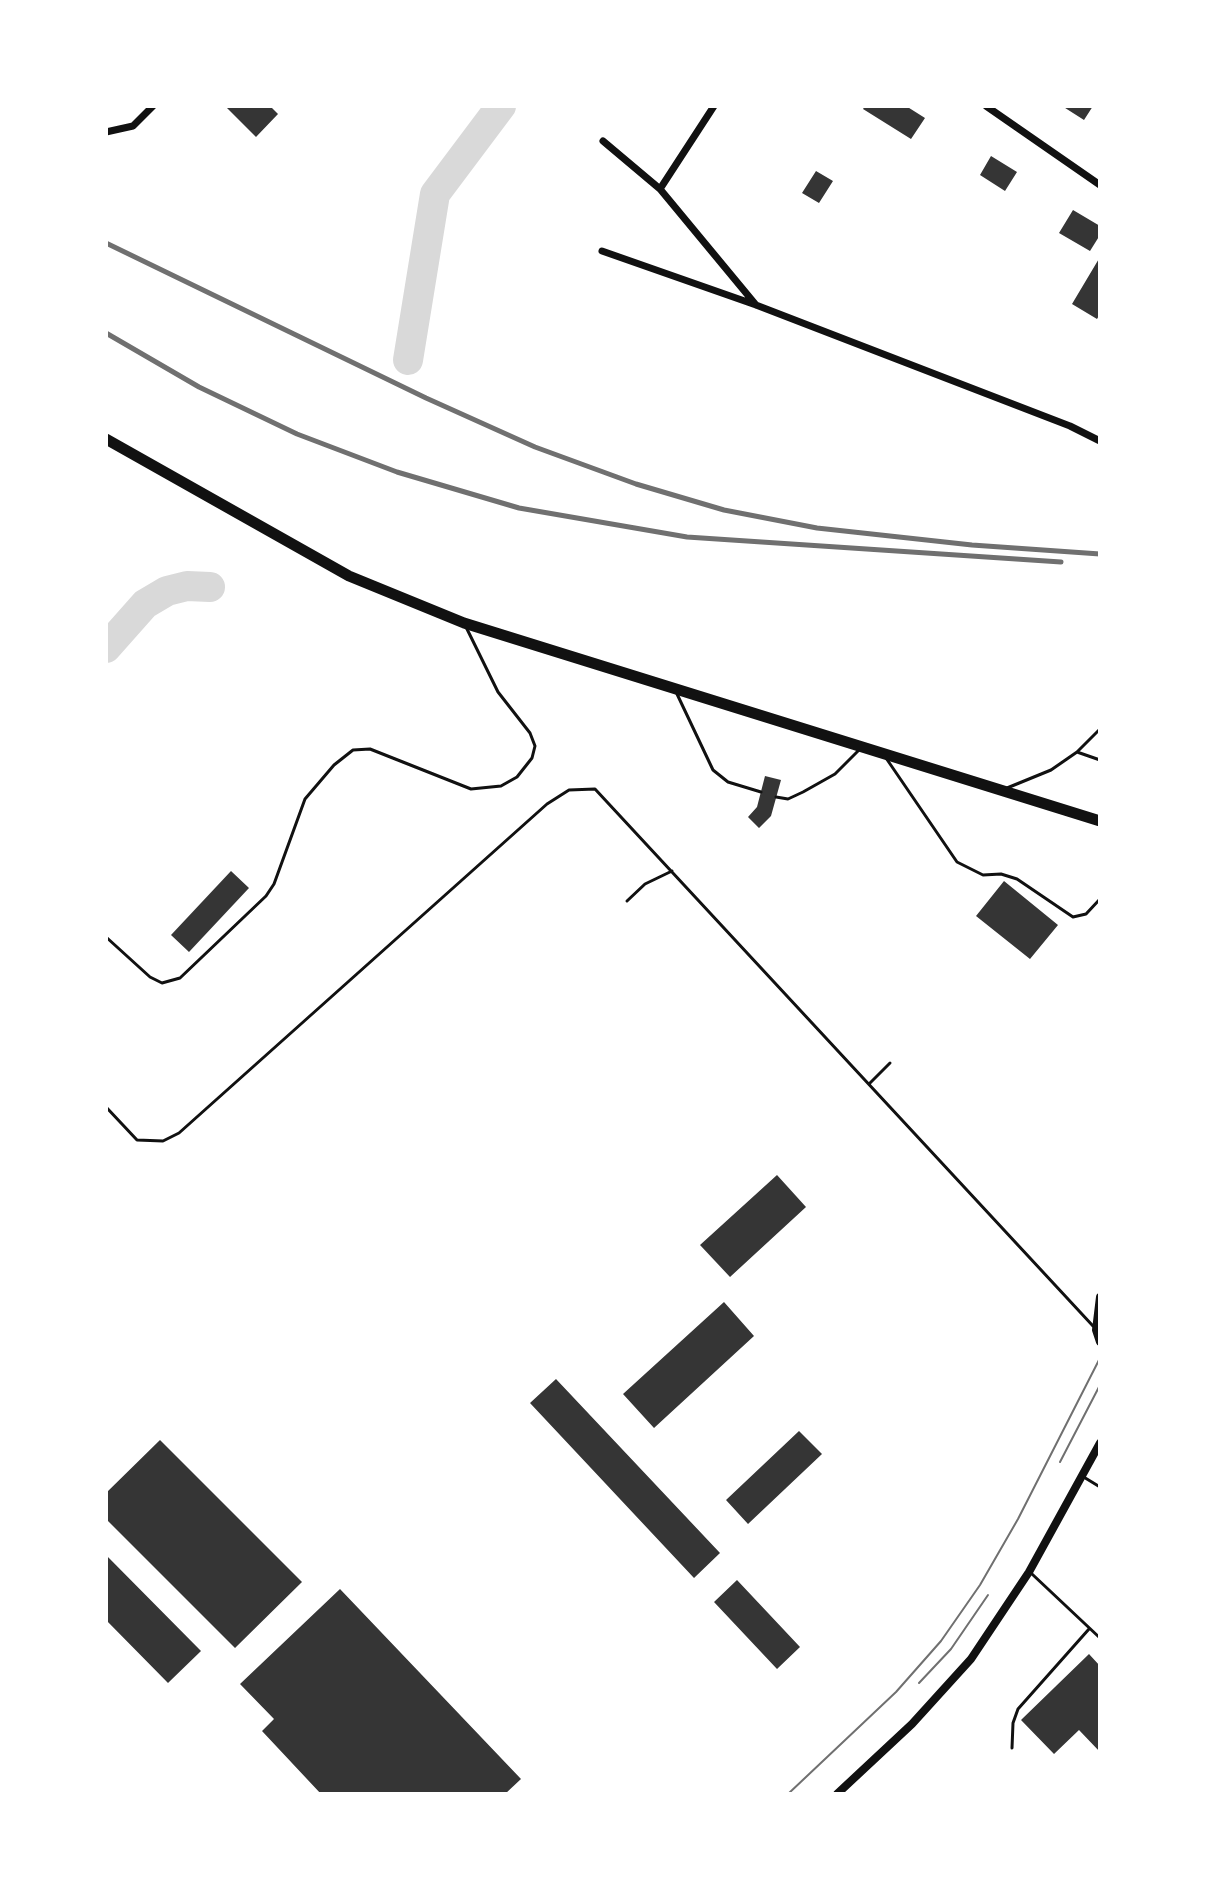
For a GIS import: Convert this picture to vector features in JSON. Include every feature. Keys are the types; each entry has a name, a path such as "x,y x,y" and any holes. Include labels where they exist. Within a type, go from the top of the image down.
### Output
{"main road":[{"path":"106,439 349,576 464,623 676,691 1100,819"}],"street":[{"path":"106,132 133,126 153,106"},
{"path":"660,189 714,106"},
{"path":"986,106 1100,185"},
{"path":"603,141 660,189 756,305"},
{"path":"602,251 756,305 1070,426 1100,441"},
{"path":"1100,1297 1096,1330 1100,1342"},
{"path":"837,1794 942,1693 996,1623 1029,1572 1100,1443"}],"lane":[{"path":"106,937 150,977 162,983 180,978 266,896 274,884 305,799 334,765 353,750 370,749 471,789 501,786 517,777 532,758 535,746 530,733 498,692 464,623"},
{"path":"676,691 713,770 728,782 761,792"},
{"path":"1003,790 1051,770 1077,752 1100,729"},
{"path":"776,797 788,799 835,774 862,746"},
{"path":"882,752 905,781 957,862 983,875 1001,874 1017,879 1073,917 1086,914 1100,899"},
{"path":"1077,752 1100,760"},
{"path":"106,1107 137,1140 163,1141 179,1133 547,804 569,790 595,789 1096,1330"},
{"path":"627,901 645,884 672,871"},
{"path":"869,1084 890,1063"},
{"path":"1082,1476 1100,1487"},
{"path":"1029,1572 1100,1638"},
{"path":"1012,1748 1013,1723 1018,1709 1089,1629"}],"building":[{"path":"225,106 270,106 278,114 256,137"},
{"path":"865,106 906,106 925,118 911,139 863,109"},
{"path":"1062,106 1093,106 1084,120"},
{"path":"991,156 1017,172 1005,191 980,175"},
{"path":"816,171 833,181 819,203 802,193"},
{"path":"1073,210 1100,226 1100,235 1090,251 1059,233"},
{"path":"1100,257 1100,314 1097,319 1072,304"},
{"path":"765,776 781,780 771,816 759,828 748,817 757,807"},
{"path":"231,871 249,888 189,952 171,935"},
{"path":"1004,881 1058,925 1030,959 976,916"},
{"path":"777,1175 806,1207 730,1277 700,1245"},
{"path":"724,1302 754,1336 654,1428 623,1394"},
{"path":"556,1379 720,1553 694,1578 530,1403"},
{"path":"799,1431 822,1454 748,1524 726,1500"},
{"path":"160,1440 302,1582 235,1648 106,1519 106,1493"},
{"path":"106,1555 201,1651 168,1683 106,1620"},
{"path":"737,1580 800,1647 777,1669 714,1602"},
{"path":"340,1589 521,1779 505,1794 321,1794 262,1731 274,1719 240,1684"},
{"path":"1089,1654 1100,1666 1100,1752 1079,1730 1054,1754 1021,1720"}],"waterway":[{"path":"408,360 435,194 501,106"},
{"path":"106,648 145,604 167,591 187,586 210,587"}],"tram line":[{"path":"788,1794 896,1692 941,1641 980,1585 1018,1519 1100,1358"},
{"path":"1060,1462 1100,1385"},
{"path":"919,1683 951,1649 988,1595"}],"railway":[{"path":"106,243 426,398 535,447 636,484 724,510 817,528 972,545 1100,554"},
{"path":"106,333 199,387 297,434 397,472 519,508 687,537 1061,562"}]}
